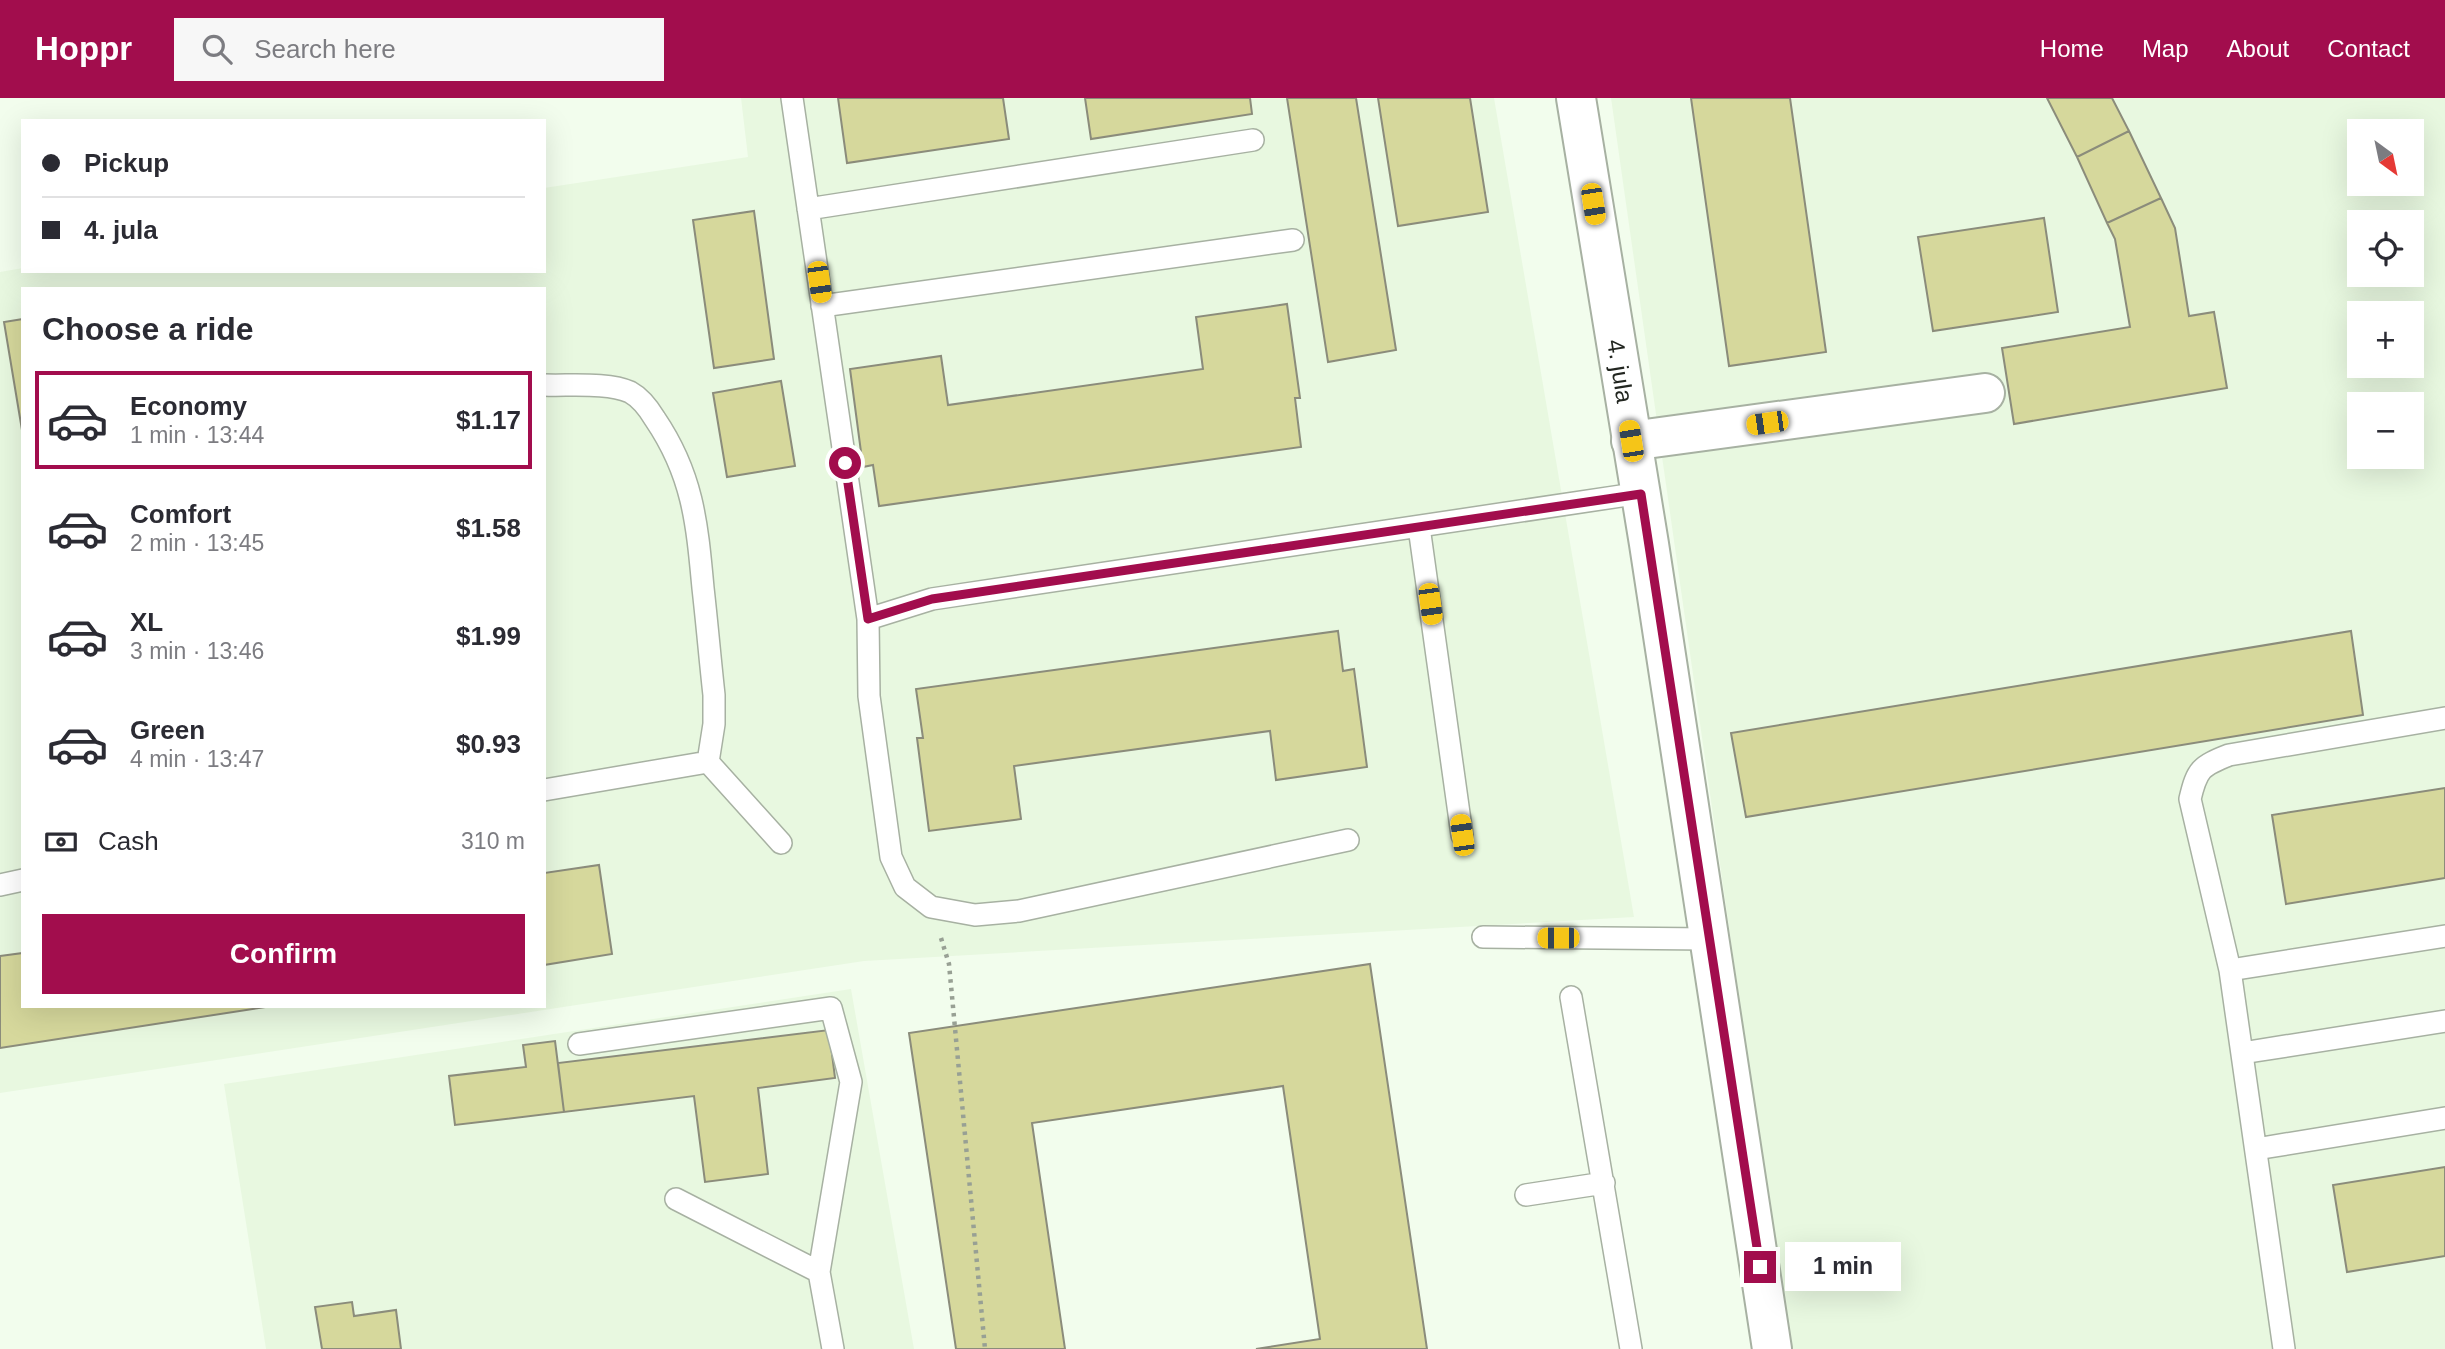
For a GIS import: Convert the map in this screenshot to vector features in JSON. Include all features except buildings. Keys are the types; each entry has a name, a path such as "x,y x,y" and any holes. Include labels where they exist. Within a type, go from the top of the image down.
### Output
{"main road":[{"name":"4. jula","path":"1576,98 1641,494 1772,1349"},
{"path":"1631,441 1985,393"}],"lane":[{"path":"792,98 868,619 869,696 891,857 905,887 931,907 975,915 1019,911 1348,840"},
{"path":"808,209 1253,140"},
{"path":"822,306 1293,240"},
{"path":"546,385 613,387 631,393 647,406 653,415 680,467 696,515 714,695 714,724 708,762"},
{"path":"868,619 932,599 1641,494"},
{"path":"1419,527 1462,835"},
{"path":"2284,1349 2230,970 2190,799 2196,775 2210,762 2229,754 2445,718"},
{"path":"546,790 708,762"},
{"path":"708,762 781,843"},
{"path":"0,885 21,880"},
{"path":"2230,970 2445,936"},
{"path":"1483,937 1709,939"},
{"path":"1571,997 1631,1349"},
{"path":"579,1044 831,1008 851,1082 820,1272 833,1349"},
{"path":"2242,1053 2445,1021"},
{"path":"2256,1149 2445,1118"},
{"path":"1526,1195 1604,1183"},
{"path":"676,1199 820,1272"}],"path":[{"path":"931,907 949,964 985,1349"}],"shaded area":[{"path":"741,98 1494,98 1634,917 864,961 0,1093 0,272 21,268 21,273 546,273 546,188 748,157"},
{"path":"1611,98 2445,98 2445,1349 1789,1349"},
{"path":"851,989 914,1349 266,1349 224,1084"}],"route":[{"path":"845,463 868,619 932,599 1641,494 1760,1267"}]}
